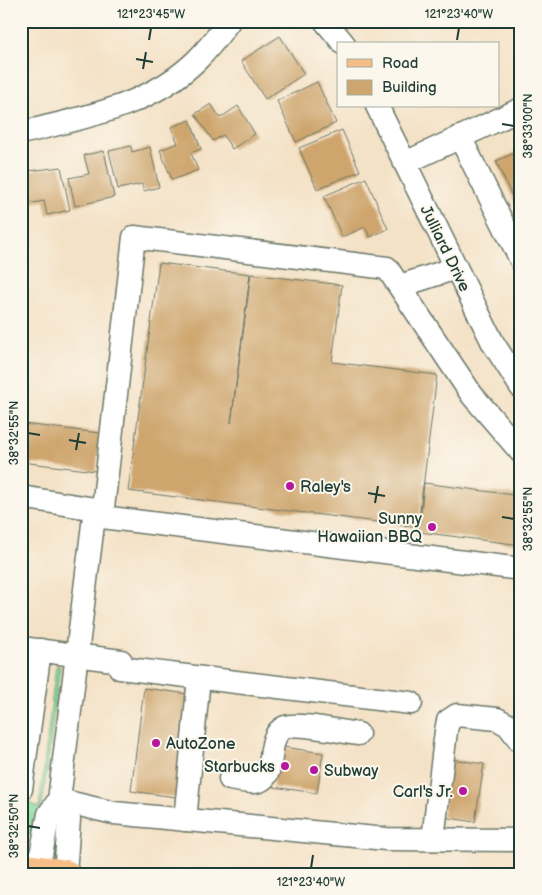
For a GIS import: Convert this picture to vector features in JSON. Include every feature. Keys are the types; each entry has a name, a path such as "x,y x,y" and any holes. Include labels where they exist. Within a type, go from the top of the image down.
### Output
{"main road":[{"path":"29,868 66,874"}],"street":[{"path":"21,133 124,106 151,94 175,79 197,60 229,21"},
{"path":"324,21 342,42"},
{"name":"Julliard Drive","path":"379,108 493,343 521,386"},
{"path":"405,163 521,109"},
{"path":"460,137 521,260"},
{"path":"29,868 49,814 60,800 134,237 387,268 472,394 521,452"},
{"path":"400,286 456,268"},
{"path":"21,497 89,508 98,516 521,570"},
{"path":"21,789 31,649 78,655 199,678 411,703"},
{"path":"184,820 199,678"},
{"path":"433,839 448,721 457,715 497,719 508,725 521,742"},
{"path":"230,779 254,782 262,779 269,771 273,741 277,734 285,727 300,726 358,734"},
{"path":"60,800 114,813 386,839 521,840"},
{"path":"60,800 69,819 66,874"}],"green space":[{"path":"56,666 60,666 43,801 39,813 33,820 31,835 21,834 21,804 27,801 39,808"}],"building":[{"path":"280,36 304,74 265,99 241,61"},
{"path":"317,82 336,123 296,142 277,101"},
{"path":"211,104 220,118 238,106 255,134 232,149 223,135 213,141 195,114"},
{"path":"190,120 201,149 191,153 198,170 172,180 160,150 178,143 171,127"},
{"path":"342,130 360,171 317,189 299,148"},
{"path":"131,146 132,152 150,147 159,187 144,191 142,184 118,189 109,151"},
{"path":"521,150 521,211 519,212 496,161"},
{"path":"104,151 114,197 75,206 69,178 89,174 84,155"},
{"path":"61,167 70,210 47,215 44,201 27,204 21,172"},
{"path":"366,178 388,229 370,237 365,227 342,237 324,196"},
{"path":"21,204 26,220 21,221"},
{"path":"159,263 250,274 231,423 251,274 342,285 332,362 437,375 418,527 128,491"},
{"path":"21,384 28,385 23,424 100,433 96,471 21,462"},
{"path":"424,483 521,496 521,545 419,532"},
{"path":"144,688 188,694 176,797 131,791"},
{"path":"277,746 323,753 317,793 273,787"},
{"name":"Carl's Jr.","path":"451,759 484,764 475,822 442,817"}],"place":[{"name":"Raley's","path":"290,486"},
{"name":"Sunny Hawaiian BBQ","path":"432,527"},
{"name":"AutoZone","path":"156,743"},
{"name":"Starbucks","path":"285,766"},
{"name":"Subway","path":"314,770"},
{"name":"Carl's Jr.","path":"463,791"}]}
